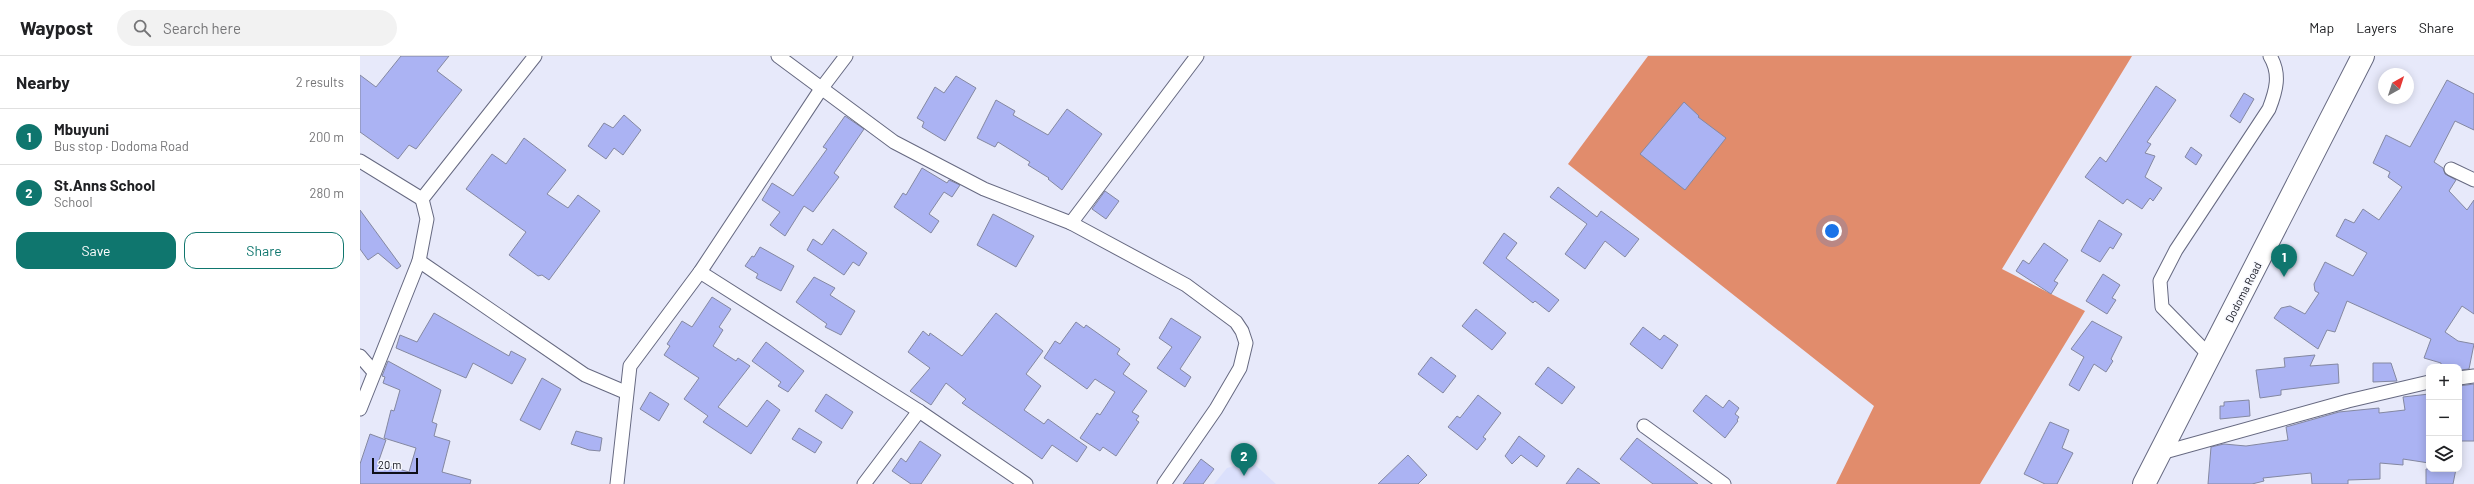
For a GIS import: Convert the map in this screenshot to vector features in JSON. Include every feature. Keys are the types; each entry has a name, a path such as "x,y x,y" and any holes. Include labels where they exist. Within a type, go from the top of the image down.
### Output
{"highway":[{"name":"Dodoma Road","path":"2144,484 2363,56"}],"street":[{"path":"422,199 534,56"},
{"path":"778,56 894,142 941,168 984,189 1071,224 1186,285 1236,322 1242,331 1246,343 1245,354 1232,384 1164,484"},
{"path":"617,484 625,392 630,366 700,272 821,89 846,56"},
{"path":"1071,224 1197,56"},
{"path":"2210,356 2162,307 2160,281 2176,250 2269,109 2275,93 2277,76 2270,56"},
{"path":"360,161 422,199 427,219 419,260 360,409"},
{"path":"2451,169 2474,180"},
{"path":"419,260 585,375 625,392"},
{"path":"700,272 918,411 1026,484"},
{"path":"360,356 374,372"},
{"path":"2462,378 2474,376"},
{"path":"2161,453 2348,401 2426,383"},
{"path":"864,484 918,411"},
{"path":"1644,426 1724,484"}],"shaded area":[{"path":"1648,56 2132,56 2002,269 2085,311 1980,484 1836,484 1874,406 1568,164"},
{"path":"1251,461 1276,484 1214,484 1227,468"}],"building":[{"path":"401,56 449,56 437,71 462,90 416,149 409,145 398,159 360,132 360,75 376,87"},
{"path":"956,76 976,88 945,141 922,127 924,122 917,118 935,87 944,93"},
{"path":"2447,80 2474,94 2474,130 2455,121 2434,162 2443,168 2445,174 2456,180 2449,191 2467,210 2474,200 2474,314 2462,306 2445,332 2458,341 2474,344 2469,369 2462,370 2462,364 2441,364 2424,358 2431,339 2347,301 2335,332 2327,330 2318,349 2274,318 2281,308 2290,306 2305,314 2319,293 2315,291 2314,284 2325,262 2353,276 2367,253 2336,236 2345,219 2354,223 2363,209 2379,220 2402,187 2388,177 2390,172 2373,163 2386,135 2410,147"},
{"path":"2156,86 2176,100 2147,142 2151,144 2145,153 2155,156 2145,177 2162,188 2153,201 2150,198 2142,209 2127,199 2123,204 2085,177 2100,157 2106,162"},
{"path":"2244,93 2254,99 2240,123 2230,116"},
{"path":"996,100 1015,111 1013,115 1048,135 1067,109 1102,134 1062,190 1048,179 1049,178 1028,165 1030,162 998,142 995,147 977,138"},
{"path":"1684,102 1699,116 1698,117 1726,138 1685,190 1640,154"},
{"path":"624,115 641,130 623,155 614,148 606,159 588,146 604,123 613,128"},
{"path":"845,116 864,129 834,173 839,177 813,212 804,206 785,236 770,225 780,212 762,200 772,183 793,196 827,149 823,147"},
{"path":"524,138 566,170 547,194 568,208 578,195 600,211 549,280 542,275 538,276 509,255 526,232 466,189 492,154 506,164"},
{"path":"2191,147 2202,155 2196,165 2185,157"},
{"path":"922,168 947,183 949,180 960,185 952,197 944,192 929,214 939,221 931,233 894,207 903,193 906,195"},
{"path":"1558,187 1597,217 1601,211 1639,239 1625,257 1605,241 1585,269 1565,254 1587,224 1550,197"},
{"path":"1105,191 1119,201 1106,219 1092,209"},
{"path":"360,210 401,266 397,269 378,253 368,260 360,249"},
{"path":"993,214 1034,236 1016,267 977,245"},
{"path":"2099,220 2122,234 2113,249 2110,247 2100,262 2081,251"},
{"path":"833,229 867,253 859,266 853,262 844,275 807,250 813,239 822,245"},
{"path":"1504,233 1517,243 1506,258 1559,300 1549,312 1535,301 1533,303 1483,263"},
{"path":"2044,243 2068,260 2054,281 2058,283 2051,294 2016,271 2023,260 2029,264"},
{"path":"760,247 794,266 781,291 756,278 758,274 745,266 752,256 754,257"},
{"path":"2103,274 2120,285 2112,298 2116,300 2107,314 2086,301"},
{"path":"814,277 835,288 830,295 855,311 841,335 825,327 827,324 796,302"},
{"path":"712,297 731,309 719,327 723,330 713,346 736,361 738,358 750,366 718,407 747,427 767,400 780,410 751,454 703,422 708,416 684,399 699,378 664,355 670,346 667,344 682,321 692,327"},
{"path":"1476,309 1506,333 1492,350 1462,326"},
{"path":"434,313 509,356 511,351 526,359 512,384 473,363 466,378 396,348 400,335 417,342"},
{"path":"996,313 1043,351 1026,374 1041,386 1024,410 1044,424 1048,419 1087,447 1077,462 1052,445 1042,459 962,403 966,399 946,383 931,405 910,391 930,368 908,352 923,331 929,336 930,333 962,356"},
{"path":"1171,318 1201,337 1180,369 1191,377 1185,387 1157,368 1172,347 1159,338"},
{"path":"2092,321 2122,337 2111,359 2113,361 2106,372 2094,364 2079,391 2069,385 2084,357 2071,349"},
{"path":"1076,322 1084,328 1086,325 1120,349 1117,354 1130,364 1123,374 1147,391 1132,412 1139,416 1136,420 1139,422 1116,456 1103,447 1100,451 1080,438 1097,413 1100,415 1115,392 1095,379 1087,389 1044,358 1055,341 1060,344"},
{"path":"1643,327 1660,340 1664,335 1678,345 1662,369 1630,344"},
{"path":"766,342 804,371 788,392 778,386 781,382 752,361"},
{"path":"2315,355 2310,366 2338,364 2339,383 2281,390 2281,395 2260,398 2256,370 2285,367 2284,358"},
{"path":"1431,357 1456,376 1443,393 1418,374"},
{"path":"388,361 441,390 432,422 437,424 434,436 450,441 442,472 471,480 470,484 360,484 360,464 370,434 386,440 378,463 409,472 416,448 384,438 391,410 394,411 400,390 383,383 385,377 382,376"},
{"path":"2373,363 2391,363 2397,381 2373,382"},
{"path":"1548,367 1575,387 1562,404 1535,384"},
{"path":"542,378 561,389 540,430 520,420"},
{"path":"2474,384 2474,441 2462,441 2462,386"},
{"path":"650,392 669,404 659,421 640,409"},
{"path":"826,394 853,412 842,429 815,411"},
{"path":"2426,394 2426,463 2403,459 2403,465 2380,463 2380,479 2348,480 2348,484 2312,484 2311,473 2263,478 2264,481 2252,484 2208,484 2211,447 2224,444 2246,446 2288,440 2286,427 2339,412 2379,408 2379,413 2405,410 2403,397"},
{"path":"1478,395 1501,413 1483,437 1486,439 1477,450 1448,427 1457,416 1460,418"},
{"path":"1706,395 1723,408 1729,400 1739,408 1735,414 1739,417 1737,420 1738,421 1725,438 1693,411"},
{"path":"2249,400 2250,416 2220,419 2220,406 2224,406 2224,402"},
{"path":"2050,422 2069,430 2062,448 2073,453 2057,484 2045,484 2024,474"},
{"path":"799,428 822,442 815,453 792,439"},
{"path":"576,431 602,438 600,451 589,450 571,444"},
{"path":"1519,436 1545,456 1537,467 1521,455 1512,464 1505,456"},
{"path":"1637,438 1698,484 1653,484 1620,459"},
{"path":"920,441 941,455 921,484 911,484 892,471 901,458 906,462"},
{"path":"1408,455 1427,475 1418,484 1378,484"},
{"path":"1201,459 1214,469 1203,484 1183,484"},
{"path":"1578,468 1600,484 1566,484"},
{"path":"2426,472 2455,472 2453,484 2426,484"}],"place":[{"name":"Mbuyuni","path":"2284,277"},
{"name":"St.Anns School","path":"1244,476"}]}
